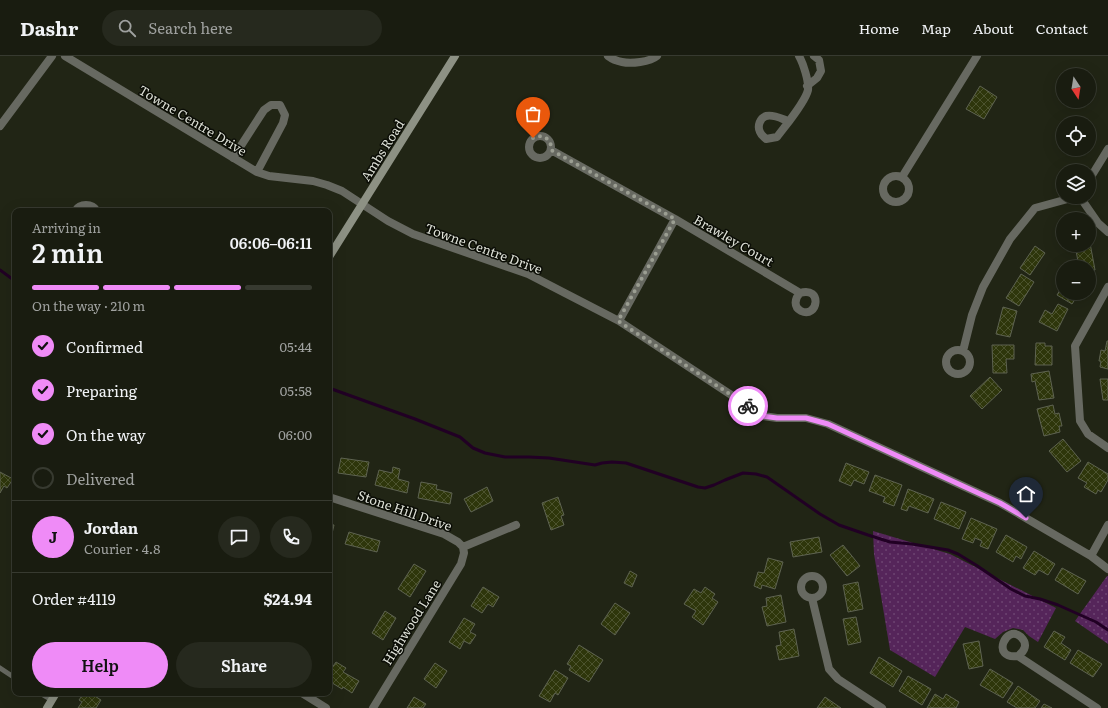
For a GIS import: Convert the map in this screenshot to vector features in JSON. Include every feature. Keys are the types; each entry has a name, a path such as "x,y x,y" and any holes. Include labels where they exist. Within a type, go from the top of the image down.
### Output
{"street":[{"path":"0,126 52,56"},
{"name":"Towne Centre Drive","path":"65,56 256,172 269,176 313,181 328,185 342,191 388,221 413,234 528,274 618,321 762,416 777,418 806,418 828,424 1000,503 1091,556 1108,569"},
{"name":"Ambs Road","path":"332,252 455,56"},
{"path":"608,56 624,63 641,62 657,56"},
{"path":"788,121 802,103 808,89 805,72 799,56"},
{"path":"807,86 817,78 822,71 819,60 814,56"},
{"path":"902,177 977,56"},
{"path":"233,158 264,110 271,105 280,105 285,115 283,123 256,172"},
{"path":"1096,169 1108,149"},
{"name":"Brawley Court","path":"551,150 675,219 800,292"},
{"path":"963,351 972,315 983,287 1010,240 1035,208 1056,202"},
{"path":"77,208 84,204 96,208"},
{"path":"1085,204 1098,224 1108,232"},
{"path":"618,321 675,219"},
{"path":"1108,287 1075,346 1080,421 1088,434 1108,448"},
{"name":"Stone Hill Drive","path":"332,498 444,534 458,542 463,547 516,525"},
{"path":"1091,556 1108,525"},
{"name":"Highwood Lane","path":"373,708 461,564 464,553 463,547"},
{"path":"812,598 829,669 838,679 882,708"},
{"path":"1018,656 1097,708"},
{"path":"307,696 326,708"},
{"path":"47,708 54,697"}],"lane":[{"path":"0,668 12,676"}],"shaded area":[{"path":"873,531 950,554 1056,608 1038,642 1023,630 1013,628 1003,632 995,639 965,627 935,677 890,650 874,554"},
{"path":"1108,576 1108,644 1075,621"}],"building":[{"path":"980,86 997,97 984,119 966,109"},
{"path":"1035,246 1045,253 1030,275 1020,268"},
{"path":"1076,252 1092,252 1093,260 1078,260"},
{"path":"1021,274 1034,282 1019,306 1006,298"},
{"path":"1065,300 1075,300 1072,304"},
{"path":"1058,304 1068,309 1057,331 1039,322 1045,310 1052,314"},
{"path":"1003,307 1017,311 1010,337 996,334"},
{"path":"1107,341 1108,369 1100,367 1101,361 1099,361 1101,350 1105,351"},
{"path":"1036,343 1045,343 1045,346 1052,346 1052,365 1035,365"},
{"path":"992,345 1014,345 1014,359 1006,359 1007,373 993,373"},
{"path":"1049,371 1054,398 1039,400 1035,381 1032,382 1031,374"},
{"path":"990,377 1002,390 982,409 970,396"},
{"path":"1100,379 1108,379 1108,400 1103,400"},
{"path":"1053,405 1055,414 1059,413 1062,426 1059,426 1060,432 1044,436 1037,409"},
{"path":"1063,439 1081,461 1067,472 1049,451"},
{"path":"341,458 369,462 366,477 338,473"},
{"path":"1088,462 1108,474 1108,480 1101,492 1098,490 1096,494 1084,487 1087,483 1078,478"},
{"path":"846,463 869,472 864,484 854,480 851,486 839,481"},
{"path":"393,467 400,469 398,479 409,482 407,493 375,485 379,470 392,473"},
{"path":"0,472 12,478 12,480 7,488 4,486 0,493"},
{"path":"875,475 902,485 894,506 883,502 885,497 869,491"},
{"path":"421,482 437,485 436,489 452,493 450,504 418,498"},
{"path":"487,487 493,501 471,512 464,499"},
{"path":"908,489 934,499 928,513 909,506 907,511 901,509"},
{"path":"558,497 564,515 561,516 564,525 551,530 542,503"},
{"path":"941,502 966,512 959,529 934,519"},
{"path":"971,518 997,529 988,549 980,546 982,541 975,538 973,543 962,539"},
{"path":"349,532 380,541 377,552 345,544"},
{"path":"1006,535 1027,547 1021,559 1016,556 1013,562 996,552"},
{"path":"819,537 822,552 793,557 790,542"},
{"path":"843,545 860,566 847,576 830,555"},
{"path":"1034,551 1055,564 1048,575 1039,570 1035,575 1023,568"},
{"path":"768,558 783,562 775,589 762,585 761,589 754,586 758,572 764,573"},
{"path":"414,564 426,571 410,597 398,589"},
{"path":"1062,568 1086,581 1078,594 1055,580"},
{"path":"630,571 637,575 632,587 624,583"},
{"path":"858,582 863,609 848,612 843,585"},
{"path":"483,587 499,597 493,607 488,604 482,613 471,606"},
{"path":"705,587 715,594 712,598 718,602 703,625 692,617 696,611 684,604 694,589 701,593"},
{"path":"781,595 786,622 767,626 762,607 767,606 766,598"},
{"path":"615,603 630,613 615,635 601,624"},
{"path":"385,611 396,618 383,640 372,633"},
{"path":"856,617 861,642 848,645 843,619"},
{"path":"464,618 475,624 470,632 476,635 470,644 464,641 460,649 449,642"},
{"path":"794,629 799,656 779,660 776,646 781,645 779,632"},
{"path":"1054,631 1065,637 1061,643 1071,650 1065,660 1044,647"},
{"path":"979,641 983,666 969,669 963,644"},
{"path":"579,645 603,660 589,682 569,670 571,666 567,664"},
{"path":"1078,650 1102,664 1093,677 1070,663"},
{"path":"879,657 902,671 893,687 870,673"},
{"path":"336,662 346,668 343,672 359,681 352,693 343,687 342,689 332,683 332,668"},
{"path":"435,663 447,671 436,688 424,679"},
{"path":"990,669 1013,683 1003,698 980,685"},
{"path":"555,670 568,678 558,695 555,693 550,702 539,696"},
{"path":"908,676 931,689 922,705 899,691"},
{"path":"1018,686 1040,701 1035,708 1017,708 1007,702"},
{"path":"935,694 943,699 946,694 959,702 956,708 927,708"},
{"path":"82,696 95,696 101,700 96,708 78,708 82,702 79,700"},
{"path":"414,697 426,704 423,708 407,708"},
{"path":"825,697 841,708 817,708"},
{"path":"1044,704 1052,708 1041,708"}],"waterway":[{"path":"0,270 12,279"},
{"path":"332,389 460,437 473,448 485,453 505,457 549,458 595,465 612,462 626,463 705,488 743,473 767,477 820,514 839,525 890,542 948,550 976,565 1011,589 1025,596 1058,605 1096,622 1108,630"}],"way so far":[{"path":"533,138 536,136 544,136 548,138 552,145 551,150 675,219 618,321 748,406"}],"route":[{"path":"748,406 762,416 777,418 806,418 828,424 1000,503 1026,518"}]}
